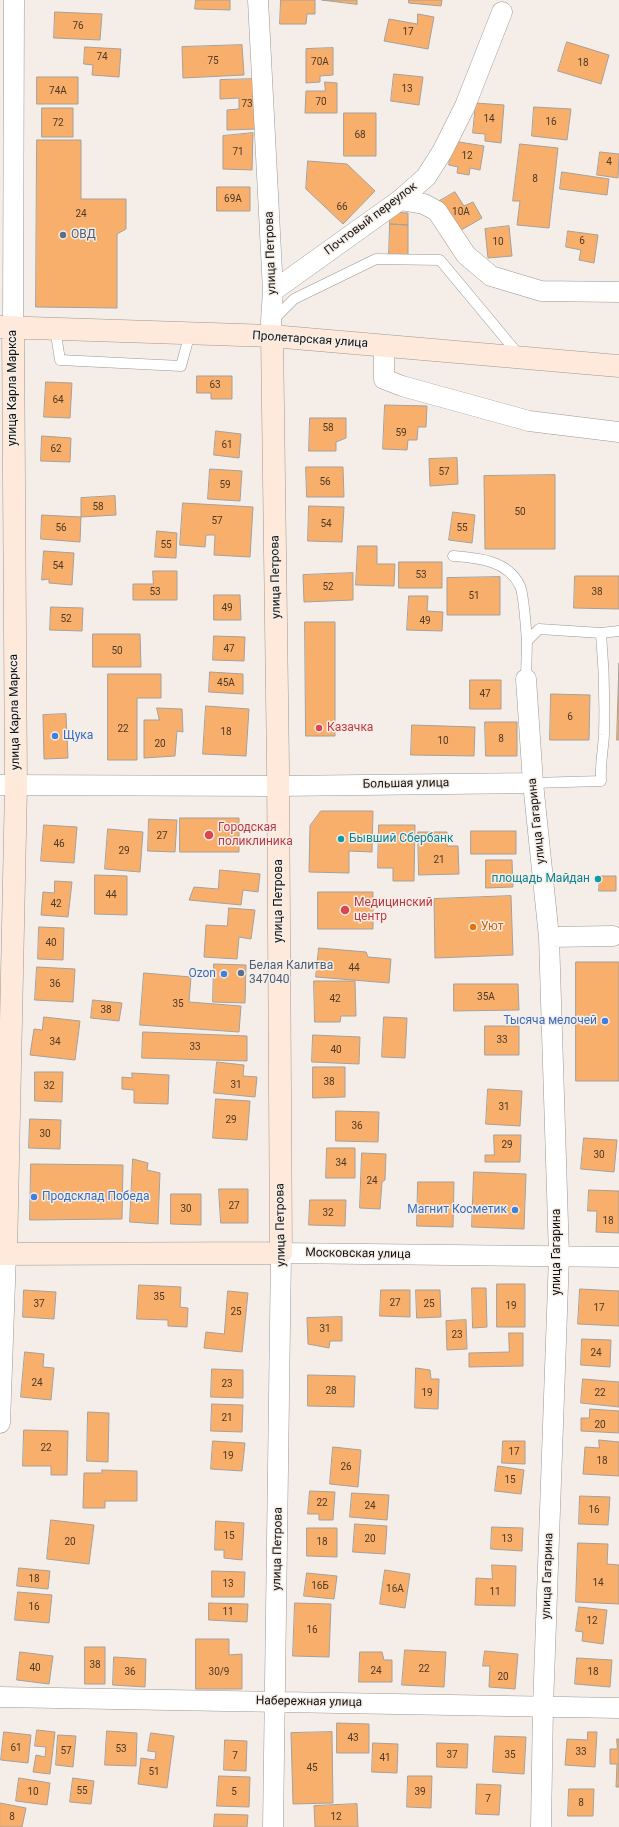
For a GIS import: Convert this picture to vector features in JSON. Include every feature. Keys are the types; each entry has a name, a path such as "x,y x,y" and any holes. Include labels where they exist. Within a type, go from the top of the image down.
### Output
{"street":[{"name":"улица Карла Маркса","path":"0,1423 8,786 6,327 14,0"},
{"name":"улица Петрова","path":"258,0 274,291 272,329 278,786 281,1253 276,1702 273,1827"},
{"name":"Почтовый переулок","path":"274,291 400,200 426,177 454,130 504,6"},
{"path":"400,200 424,204 437,211 466,255 491,276 541,291 619,292"},
{"name":"Пролетарская улица","path":"6,327 190,333 272,329 384,346 619,366"},
{"path":"384,346 384,378 402,386 529,421 619,432"},
{"name":"улица Гагарина","path":"526,679 533,783 549,937 559,1256 541,1827"},
{"name":"Большая улица","path":"8,786 278,786 533,783"},
{"path":"549,937 613,936"},
{"name":"Московская улица","path":"3,1254 281,1253 619,1257"},
{"name":"Набережная улица","path":"0,1697 619,1708"}],"lane":[{"path":"272,329 294,299 376,259 440,260 520,357"},
{"path":"55,328 60,360 181,366 190,333"},
{"path":"453,556 478,558 495,562 514,576 521,587 527,641 526,679"},
{"path":"527,641 539,629 601,633 619,631"},
{"path":"533,783 601,781 600,765 604,736 604,672 601,633"}],"building":[{"path":"196,0 230,0 230,10 195,9"},
{"path":"281,0 315,0 315,14 307,14 306,24 280,24"},
{"path":"322,0 357,0 357,4"},
{"path":"409,0 442,0 441,6 409,3"},
{"path":"55,12 102,14 100,40 54,38"},
{"path":"418,14 434,17 428,49 384,41 389,19 417,24"},
{"path":"567,42 609,55 601,84 558,71"},
{"path":"242,45 244,75 183,78 182,47"},
{"path":"85,47 121,49 119,77 92,75 93,65 84,64"},
{"path":"333,48 333,75 320,76 320,82 306,83 306,49"},
{"path":"394,74 423,77 419,105 391,101"},
{"path":"37,77 78,77 78,104 37,104"},
{"path":"255,79 256,129 227,130 227,110 239,109 239,98 220,99 220,80"},
{"path":"325,82 337,83 337,113 305,113 306,91 325,91"},
{"path":"476,103 504,105 501,143 485,141 485,134 473,133"},
{"path":"534,107 571,109 567,140 532,136"},
{"path":"42,108 73,108 73,137 42,137"},
{"path":"344,113 376,113 376,156 344,156"},
{"path":"253,133 252,170 223,169 223,136"},
{"path":"37,140 81,140 81,199 126,199 126,229 117,234 117,308 36,307"},
{"path":"453,141 484,146 480,170 470,168 469,175 457,173 458,167 449,165"},
{"path":"520,144 558,148 549,228 517,225 520,201 513,201"},
{"path":"600,152 619,154 618,178 597,175"},
{"path":"308,161 347,164 375,191 343,224 306,189"},
{"path":"562,172 609,179 607,195 560,189"},
{"path":"217,187 250,187 250,211 217,211"},
{"path":"455,192 464,206 473,202 482,218 456,233 438,202"},
{"path":"390,212 408,213 408,225 390,224"},
{"path":"390,224 408,225 408,256 389,256"},
{"path":"509,226 512,256 488,258 485,229"},
{"path":"568,231 598,235 594,263 579,260 581,250 566,247"},
{"path":"197,376 232,376 232,399 211,399 211,393 197,393"},
{"path":"46,382 72,383 70,418 44,417"},
{"path":"385,405 427,406 426,427 418,427 417,440 408,440 407,450 383,449"},
{"path":"310,418 346,418 346,438 336,442 336,451 309,451"},
{"path":"216,431 241,434 239,458 214,455"},
{"path":"42,436 71,438 70,462 41,461"},
{"path":"457,458 458,484 430,486 429,459"},
{"path":"306,467 343,467 344,497 307,497"},
{"path":"210,469 242,471 240,501 208,499"},
{"path":"555,475 555,549 485,549 484,476"},
{"path":"115,496 116,515 81,517 81,498"},
{"path":"183,503 253,507 250,557 214,555 215,535 206,535 205,547 180,545"},
{"path":"309,506 344,507 342,542 308,541"},
{"path":"453,512 475,515 472,543 449,540"},
{"path":"42,515 81,517 80,542 41,539"},
{"path":"157,531 177,533 176,558 155,557"},
{"path":"358,546 377,546 377,564 395,564 394,586 356,585"},
{"path":"44,551 74,553 72,585 49,583 49,579 42,580"},
{"path":"399,562 442,562 442,588 399,588"},
{"path":"153,571 177,571 177,600 133,600 133,584 153,584"},
{"path":"353,573 353,600 304,602 303,575"},
{"path":"575,576 619,576 619,609 574,608"},
{"path":"500,577 500,615 447,615 447,578"},
{"path":"214,595 240,595 241,620 214,620"},
{"path":"409,596 428,596 427,611 443,612 442,631 407,630"},
{"path":"51,607 83,608 82,631 50,630"},
{"path":"305,622 335,622 335,736 306,736"},
{"path":"93,634 140,634 141,667 93,667"},
{"path":"214,636 245,637 244,661 213,660"},
{"path":"619,663 619,740 617,740"},
{"path":"210,672 243,674 243,694 209,692"},
{"path":"108,674 161,674 161,698 137,698 137,760 108,760"},
{"path":"470,680 501,680 501,709 470,709"},
{"path":"551,694 590,695 589,740 550,740"},
{"path":"206,706 249,709 246,756 203,754"},
{"path":"157,708 182,709 183,732 177,731 175,756 144,758 144,720 159,720"},
{"path":"66,714 68,758 44,759 43,715"},
{"path":"485,722 517,722 517,756 486,756"},
{"path":"412,725 475,727 474,756 411,755"},
{"name":"Бывший Сбербанк","path":"321,811 373,811 372,852 349,851 349,873 309,872 310,826"},
{"name":"Городская поликлиника","path":"180,818 239,818 239,852 180,852"},
{"path":"149,819 177,820 175,852 148,851"},
{"path":"44,825 77,827 74,863 41,861"},
{"path":"379,825 415,825 414,881 393,881 393,868 378,868"},
{"path":"108,829 143,832 140,872 105,869"},
{"path":"471,831 516,831 516,854 471,854"},
{"path":"418,832 447,832 447,846 458,846 459,874 419,875"},
{"path":"486,860 512,860 513,887 486,888"},
{"path":"220,870 260,874 258,892 243,890 241,905 189,900 194,887 218,889"},
{"path":"95,875 127,876 127,915 95,914"},
{"path":"600,876 616,876 616,891 599,891"},
{"path":"55,881 72,882 68,917 41,915 43,892 54,893"},
{"path":"318,892 373,892 373,929 318,929"},
{"path":"511,896 513,955 435,958 434,899"},
{"path":"229,908 255,910 251,939 239,937 237,959 204,957 206,925 227,926"},
{"path":"39,927 64,928 63,960 38,959"},
{"path":"319,948 366,952 368,957 391,959 389,983 316,977"},
{"path":"576,962 619,962 619,1081 576,1081"},
{"path":"214,964 246,965 245,1003 213,1002"},
{"path":"37,967 75,969 73,1002 35,1000"},
{"path":"144,973 191,977 189,1002 241,1006 239,1032 140,1025"},
{"path":"314,981 355,981 356,1016 341,1016 340,1022 315,1022"},
{"path":"454,984 518,984 519,1010 454,1011"},
{"path":"93,1000 122,1003 119,1021 91,1018"},
{"path":"44,1017 80,1021 75,1060 30,1055 34,1029 42,1030"},
{"path":"384,1017 407,1018 405,1058 382,1057"},
{"path":"485,1026 519,1026 519,1055 485,1055"},
{"path":"143,1032 247,1036 247,1061 142,1058"},
{"path":"313,1035 360,1037 359,1064 312,1062"},
{"path":"217,1062 244,1065 243,1076 257,1077 255,1097 214,1093"},
{"path":"313,1067 345,1067 345,1097 313,1098"},
{"path":"35,1072 63,1072 62,1102 35,1101"},
{"path":"132,1073 169,1075 168,1104 134,1103 134,1090 122,1089 122,1077 132,1078"},
{"path":"488,1089 522,1091 520,1126 486,1124"},
{"path":"216,1099 250,1101 247,1140 213,1138"},
{"path":"336,1111 379,1112 378,1142 336,1141"},
{"path":"30,1119 61,1120 60,1149 29,1148"},
{"path":"494,1135 521,1135 520,1162 485,1162 485,1155 494,1155"},
{"path":"584,1138 617,1140 614,1172 581,1169"},
{"path":"327,1148 355,1148 355,1178 326,1178"},
{"path":"362,1153 386,1154 385,1180 382,1182 380,1209 360,1208"},
{"path":"133,1159 148,1163 147,1170 160,1173 158,1224 130,1222"},
{"path":"31,1164 123,1165 122,1219 30,1220"},
{"path":"474,1172 526,1174 524,1229 472,1227"},
{"path":"418,1182 454,1182 453,1227 417,1226"},
{"path":"219,1189 248,1189 248,1223 221,1223"},
{"path":"589,1190 619,1191 619,1233 596,1232 597,1211 588,1211"},
{"path":"171,1194 201,1194 201,1225 171,1224"},
{"path":"310,1200 346,1200 345,1226 309,1225"},
{"path":"497,1284 525,1284 525,1327 497,1327"},
{"path":"139,1285 181,1287 180,1307 188,1308 187,1327 168,1326 168,1320 137,1319"},
{"path":"472,1288 486,1288 487,1327 473,1328"},
{"path":"580,1289 619,1291 619,1326 578,1324"},
{"path":"24,1290 56,1292 54,1319 23,1317"},
{"path":"381,1290 410,1290 410,1317 380,1316"},
{"path":"416,1290 440,1290 441,1317 417,1318"},
{"path":"228,1291 248,1293 242,1352 204,1348 206,1332 224,1334"},
{"path":"342,1317 342,1341 330,1341 329,1348 308,1344 307,1318"},
{"path":"466,1320 467,1349 447,1350 446,1321"},
{"path":"509,1333 523,1333 523,1366 469,1367 469,1353 509,1352"},
{"path":"582,1339 611,1340 610,1367 581,1365"},
{"path":"25,1352 44,1354 43,1367 54,1368 51,1400 21,1397"},
{"path":"416,1368 430,1370 431,1379 439,1379 438,1409 415,1408"},
{"path":"212,1369 243,1370 243,1398 211,1397"},
{"path":"308,1375 355,1376 354,1407 308,1406"},
{"path":"583,1379 619,1382 619,1407 581,1403"},
{"path":"212,1404 243,1405 242,1432 211,1431"},
{"path":"590,1409 619,1411 619,1433 581,1431 581,1418 589,1418"},
{"path":"88,1412 109,1413 108,1462 87,1461"},
{"path":"24,1430 68,1431 67,1475 51,1475 51,1466 23,1466"},
{"path":"599,1440 619,1442 619,1476 583,1474 585,1447 599,1448"},
{"path":"213,1441 245,1443 242,1471 211,1469"},
{"path":"503,1441 525,1441 525,1464 502,1463"},
{"path":"333,1447 361,1450 358,1487 330,1484"},
{"path":"498,1466 524,1470 521,1494 495,1491"},
{"path":"102,1470 137,1471 137,1501 105,1501 105,1508 83,1508 84,1473 102,1473"},
{"path":"310,1491 335,1492 333,1520 319,1520 319,1514 308,1514"},
{"path":"352,1493 389,1495 387,1520 350,1517"},
{"path":"580,1496 610,1497 608,1525 579,1524"},
{"path":"51,1520 94,1525 89,1564 47,1559"},
{"path":"216,1521 244,1523 242,1560 224,1558 224,1550 215,1550"},
{"path":"355,1524 387,1526 385,1554 353,1552"},
{"path":"492,1527 523,1528 522,1551 491,1549"},
{"path":"307,1528 337,1528 337,1557 307,1556"},
{"path":"578,1543 608,1544 607,1564 619,1565 619,1604 576,1602"},
{"path":"492,1565 516,1566 515,1606 475,1605 476,1578 492,1579"},
{"path":"19,1568 50,1571 48,1589 17,1586"},
{"path":"385,1570 410,1574 405,1608 380,1604"},
{"path":"212,1571 245,1572 244,1597 212,1597"},
{"path":"307,1573 337,1576 334,1599 304,1596"},
{"path":"18,1592 52,1595 49,1623 15,1620"},
{"path":"209,1603 248,1604 247,1622 209,1620"},
{"path":"295,1603 331,1604 329,1657 293,1656"},
{"path":"579,1607 607,1610 603,1644 582,1641 583,1632 576,1631"},
{"path":"196,1639 229,1639 229,1655 242,1654 242,1689 196,1689"},
{"path":"85,1647 105,1647 105,1684 85,1684"},
{"path":"405,1650 446,1652 444,1687 402,1685"},
{"path":"485,1651 518,1654 515,1689 489,1687 490,1666 483,1666"},
{"path":"20,1652 53,1656 49,1684 17,1680"},
{"path":"360,1652 382,1652 384,1660 392,1660 392,1682 359,1682"},
{"path":"114,1657 146,1659 145,1687 113,1685"},
{"path":"577,1658 612,1660 610,1687 575,1684"},
{"path":"337,1723 369,1724 369,1753 337,1753"},
{"path":"37,1730 55,1732 50,1774 33,1772 36,1755 45,1757 46,1747 35,1746"},
{"path":"107,1731 137,1733 136,1766 105,1765"},
{"path":"4,1732 31,1735 28,1763 1,1760"},
{"path":"332,1732 333,1803 293,1804 291,1733"},
{"path":"588,1732 597,1732 595,1767 565,1765 567,1739 587,1740"},
{"path":"151,1733 174,1736 167,1788 138,1784 141,1758 155,1760 156,1752 148,1751"},
{"path":"58,1735 76,1736 73,1767 56,1765"},
{"path":"495,1736 526,1737 524,1774 493,1772"},
{"path":"617,1739 619,1739 619,1787 616,1787 617,1764 610,1764 610,1749 617,1749"},
{"path":"225,1740 247,1741 246,1771 224,1770"},
{"path":"373,1743 398,1744 397,1773 372,1772"},
{"path":"437,1743 468,1744 467,1768 437,1767"},
{"path":"219,1776 250,1777 249,1807 217,1806"},
{"path":"408,1776 432,1776 431,1808 407,1807"},
{"path":"19,1778 50,1783 47,1805 16,1801"},
{"path":"73,1778 94,1781 91,1804 70,1802"},
{"path":"477,1784 501,1785 499,1815 476,1814"},
{"path":"569,1789 594,1789 593,1816 568,1816"},
{"path":"0,1803 26,1808 22,1827 0,1827"},
{"path":"357,1804 358,1827 315,1827 314,1806"},
{"path":"215,1814 248,1815 247,1827 214,1827"}],"place":[{"name":"ОВД","path":"63,235"},
{"name":"Казачка","path":"319,728"},
{"name":"Щука","path":"55,736"},
{"name":"Городская поликлиника","path":"209,835"},
{"name":"Бывший Сбербанк","path":"341,839"},
{"name":"площадь Майдан","path":"598,879"},
{"name":"Медицинский центр","path":"345,910"},
{"name":"Уют","path":"473,927"},
{"name":"Белая Калитва 347040","path":"241,973"},
{"name":"Ozon","path":"224,974"},
{"name":"Тысяча мелочей","path":"605,1021"},
{"name":"Продсклад Победа","path":"34,1197"},
{"name":"Магнит Косметик","path":"515,1210"}]}
